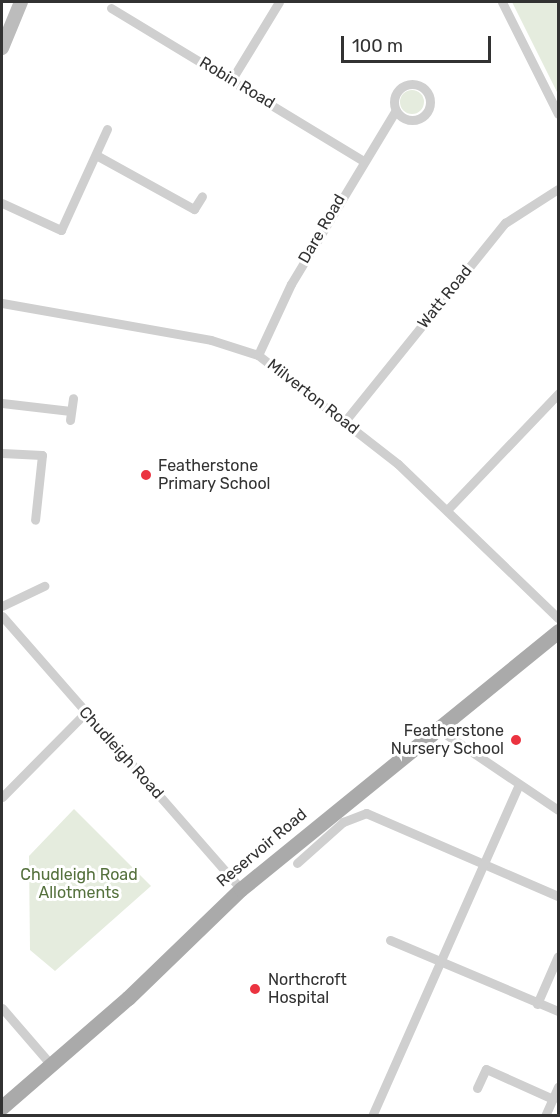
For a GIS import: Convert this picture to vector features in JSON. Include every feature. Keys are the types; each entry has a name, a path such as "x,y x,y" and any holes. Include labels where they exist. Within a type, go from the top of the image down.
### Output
{"main road":[{"path":"2,48 21,2"},
{"name":"Reservoir Road","path":"2,1107 52,1066 241,889 341,805 441,731 558,631"}],"street":[{"path":"232,79 279,2"},
{"path":"502,2 558,114"},
{"name":"Robin Road","path":"111,8 232,79 362,160"},
{"name":"Dare Road","path":"258,355 362,160 396,110"},
{"path":"2,203 61,230 107,129"},
{"path":"96,155 194,210 202,196"},
{"name":"Watt Road","path":"345,421 505,223 558,189"},
{"name":"Milverton Road","path":"2,303 211,340 258,355 345,421 447,510 558,618"},
{"path":"447,510 558,394"},
{"path":"2,403 70,415 73,398"},
{"path":"2,453 42,455 35,520"},
{"path":"2,606 44,586"},
{"name":"Chudleigh Road","path":"2,616 84,714 241,889"},
{"path":"2,797 84,714"},
{"path":"441,731 558,810"},
{"path":"372,1116 519,785"},
{"path":"297,863 343,822 366,813 558,896"},
{"path":"390,940 558,1011"},
{"path":"537,1004 558,956"},
{"path":"2,1008 52,1066"},
{"path":"477,1088 486,1069 553,1099"},
{"path":"545,1116 558,1087"}],"green space":[{"path":"512,2 558,2 558,94"},
{"path":"412,90 417,91 423,97 423,107 417,113 412,114 407,113 401,107 400,102 401,97 407,91"},
{"name":"Chudleigh Road Allotments","path":"74,809 151,886 55,971 30,950 29,856"}],"place":[{"name":"Featherstone Primary School","path":"146,475"},
{"name":"Featherstone Nursery School","path":"516,740"},
{"name":"Northcroft Hospital","path":"255,989"}]}
